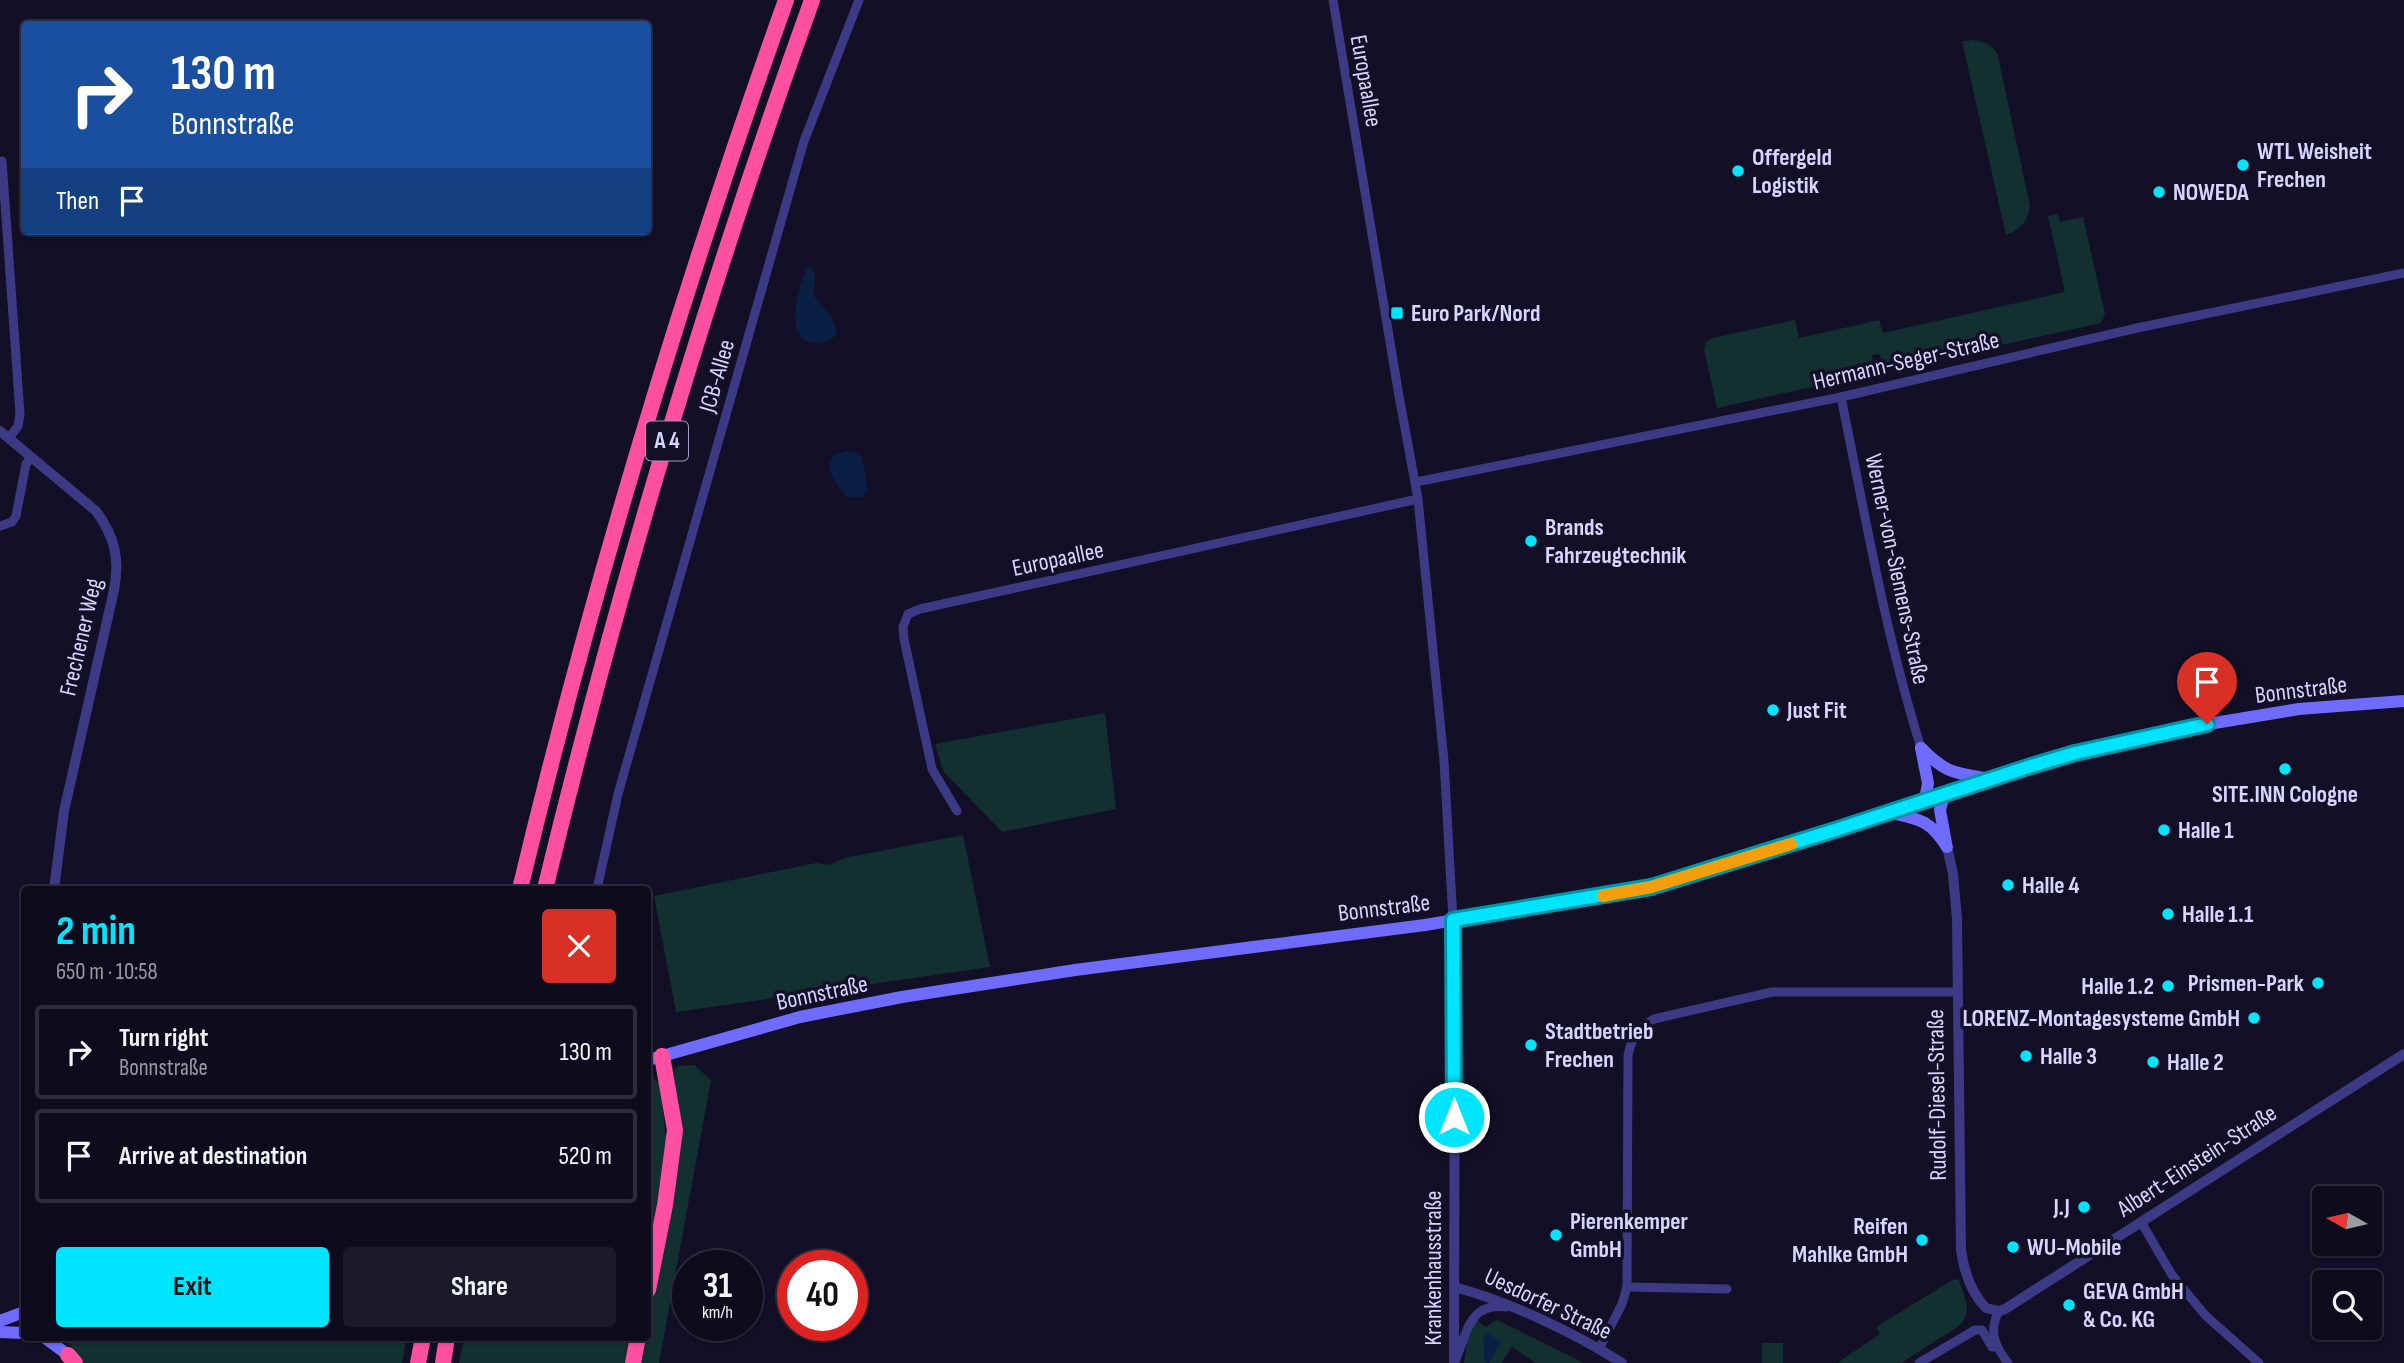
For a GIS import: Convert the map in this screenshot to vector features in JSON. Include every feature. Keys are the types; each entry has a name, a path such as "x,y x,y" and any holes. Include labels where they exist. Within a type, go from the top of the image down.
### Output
{"highway":[{"name":"A 4","path":"521,886 583,643 639,446 700,252 786,0"},
{"name":"A 4","path":"546,886 609,641 671,426 723,260 813,0"},
{"path":"651,1274 675,1130 654,1058"},
{"path":"418,1363 422,1341"},
{"path":"443,1363 446,1341"},
{"path":"633,1363 637,1341"}],"main road":[{"name":"Bonnstraße","path":"654,1058 800,1017 914,995 1103,966 1453,920 1651,887 2075,753 2185,728 2299,709 2404,701"},
{"path":"1921,748 1940,767 1990,779"},
{"path":"1921,748 1927,783 1925,800"},
{"path":"1944,795 1940,810 1946,830 1947,847"},
{"path":"1888,812 1926,822 1937,831 1947,847"},
{"path":"0,1321 21,1313"},
{"path":"0,1332 21,1333"},
{"path":"49,1341 71,1359"},
{"path":"61,1341 71,1359"}],"street":[{"name":"JCB-Allee","path":"598,886 618,793 804,141 859,0"},
{"name":"Europaallee","path":"1333,0 1399,396 1416,482 1444,761 1453,920"},
{"name":"Frechener Weg","path":"2,161 20,414 18,426 4,435 96,511 113,540 117,561 114,590 64,811 54,886"},
{"name":"Hermann-Seger-Straße","path":"1416,482 1841,397 2137,328 2404,273"},
{"name":"Werner-von-Siemens-Straße","path":"1841,397 1882,599 1921,748"},
{"path":"0,526 12,522 16,516 26,464 31,458"},
{"name":"Europaallee","path":"957,811 932,769 904,639 903,627 908,614 920,609 1418,499"},
{"name":"Rudolf-Diesel-Straße","path":"1947,847 1953,874 1957,919 1962,1258 1965,1272 1980,1302 1986,1308 1999,1311"},
{"name":"Krankenhausstraße","path":"1453,920 1454,1363"},
{"path":"1599,1349 1622,1304 1627,1287 1628,1055 1631,1040 1641,1027 1654,1019 1772,992 1957,992"},
{"name":"Albert-Einstein-Straße","path":"1999,1311 2404,1054"},
{"path":"2141,1222 2172,1275 2188,1295 2205,1315 2259,1363"},
{"name":"Uesdorfer Straße","path":"1454,1287 1489,1296 1599,1349 1622,1363"},
{"path":"1627,1287 1727,1289"},
{"name":"Krankenhausstraße","path":"1454,1363 1470,1322 1478,1313 1494,1305 1515,1308"},
{"path":"1999,1311 1992,1329 1996,1347 2008,1363"},
{"path":"1919,1363 1975,1330 1982,1330 1992,1346 1996,1347"}],"green space":[{"path":"1973,40 1988,44 1998,56 2030,206 2023,224 2006,235 1962,41"},
{"path":"2058,214 2060,222 2083,217 2105,314 2101,323 1884,371 1880,354 1872,355 1875,373 1717,408 1704,349 1706,342 1713,338 1795,320 1799,338 1879,320 1883,333 2065,292 2048,216"},
{"path":"1105,713 1116,809 1002,832 943,771 935,744"},
{"path":"963,835 990,967 676,1012 654,896 816,863 829,865 844,858"},
{"path":"694,1065 711,1080 680,1250 672,1250 672,1292 659,1363 639,1363 643,1341 651,1341 651,1304 679,1158 674,1073 678,1066"},
{"path":"651,1079 660,1084 666,1139 651,1242"},
{"path":"1954,1279 1959,1280 1967,1310 1964,1321 1959,1326 1901,1363 1837,1363 1880,1334 1876,1327"},
{"path":"1477,1320 1485,1327 1497,1320 1584,1363 1536,1363 1512,1347 1501,1363 1464,1363 1468,1334"},
{"path":"68,1341 406,1341 402,1363 82,1363"},
{"path":"463,1341 632,1341 628,1363 459,1363"},
{"path":"1762,1343 1783,1343 1783,1363 1762,1363"}],"water":[{"path":"807,265 815,276 814,296 829,314 836,329 836,335 821,343 810,342 802,337 795,319"},
{"path":"847,451 862,457 868,491 861,498 847,497 830,471 831,459"},
{"path":"1488,1333 1501,1342 1489,1363 1485,1363 1483,1339"}],"slow traffic":[{"path":"1603,896 1651,887 1791,844"}],"place":[{"name":"WTL Weisheit Frechen","path":"2243,165"},
{"name":"Offergeld Logistik","path":"1738,171"},
{"name":"NOWEDA","path":"2159,192"},
{"name":"Euro Park/Nord","path":"1397,313"},
{"name":"Brands Fahrzeugtechnik","path":"1531,541"},
{"name":"Just Fit","path":"1773,710"},
{"name":"SITE.INN Cologne","path":"2285,769"},
{"name":"Halle 1","path":"2164,830"},
{"name":"Halle 4","path":"2008,885"},
{"name":"Halle 1.1","path":"2168,914"},
{"name":"Prismen-Park","path":"2318,983"},
{"name":"Halle 1.2","path":"2168,986"},
{"name":"LORENZ-Montagesysteme GmbH","path":"2254,1018"},
{"name":"Stadtbetrieb Frechen","path":"1531,1045"},
{"name":"Halle 3","path":"2026,1056"},
{"name":"Halle 2","path":"2153,1062"},
{"name":"J.J","path":"2084,1207"},
{"name":"Pierenkemper GmbH","path":"1556,1235"},
{"name":"Reifen Mahlke GmbH","path":"1922,1240"},
{"name":"WU-Mobile","path":"2013,1247"},
{"name":"GEVA GmbH & Co. KG","path":"2069,1305"}],"route":[{"path":"1454,1117 1453,920 1651,887 2075,753 2207,724"}]}
